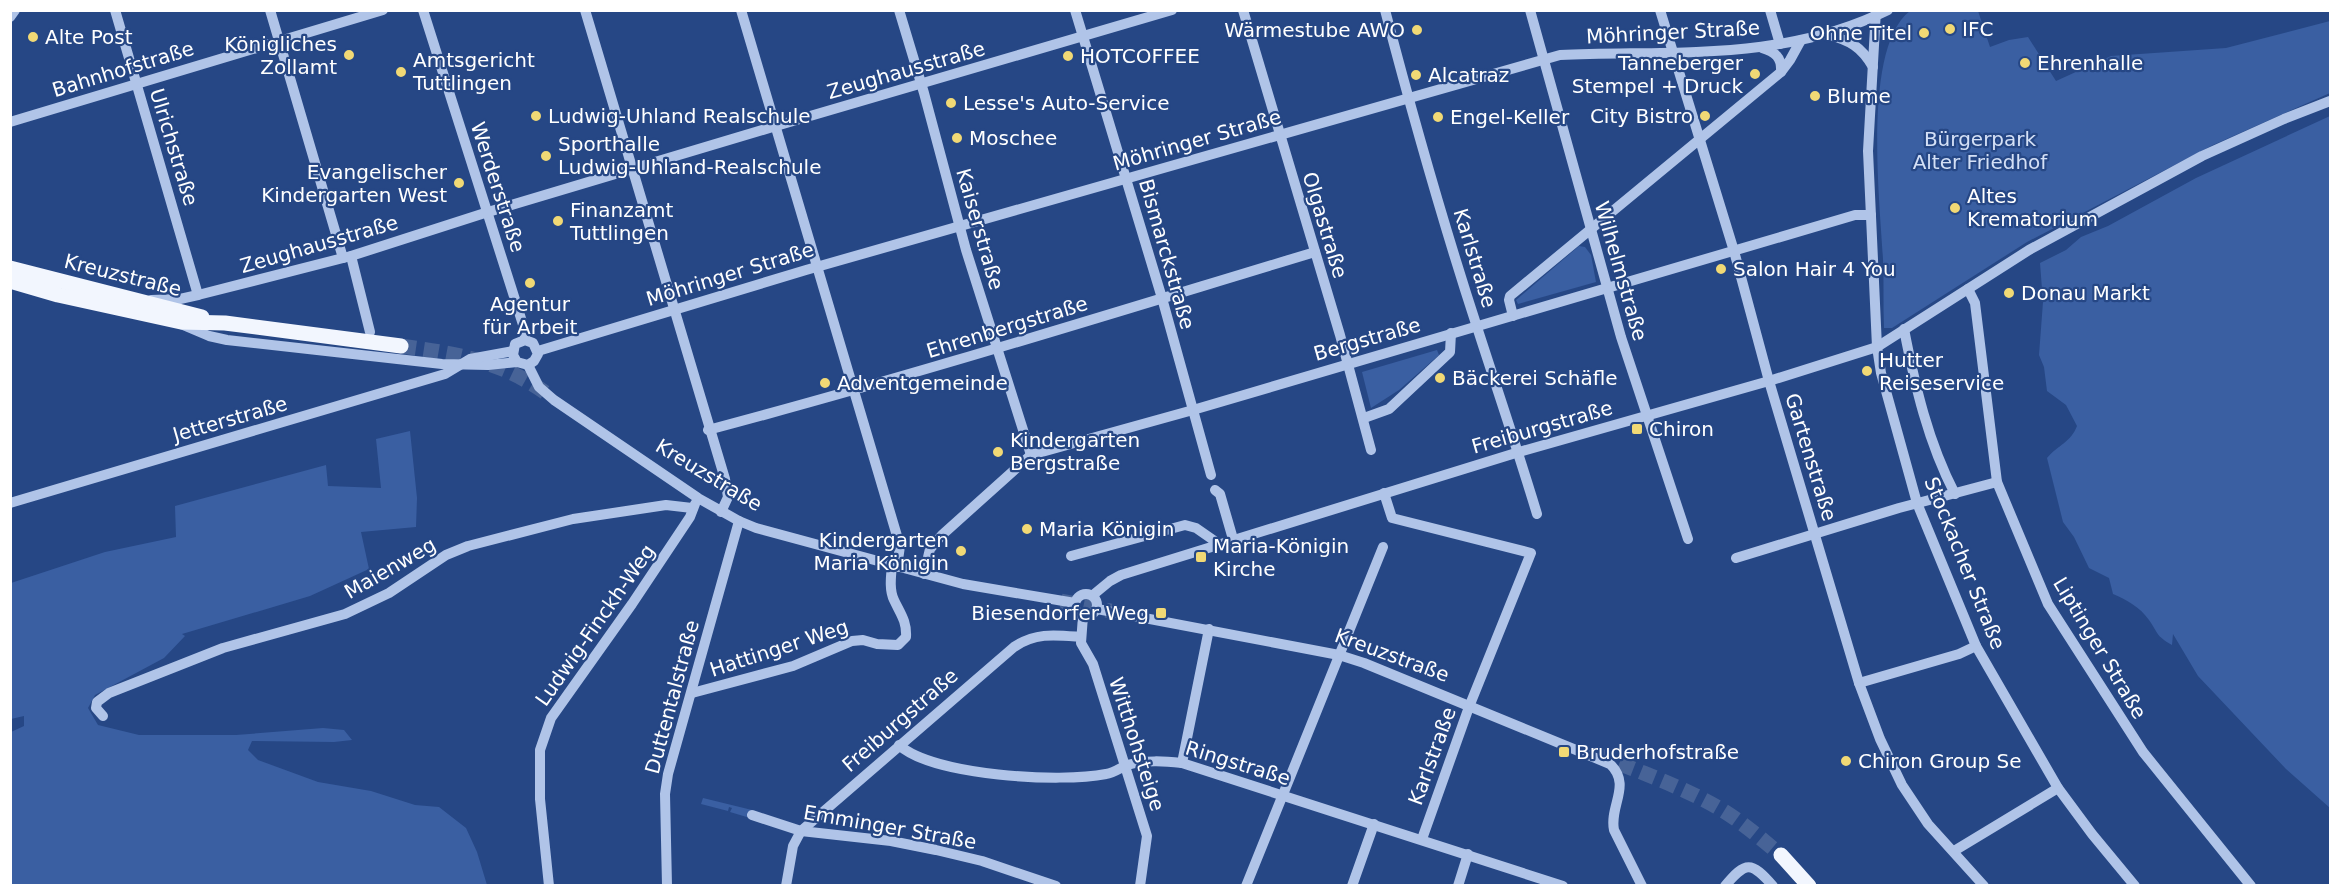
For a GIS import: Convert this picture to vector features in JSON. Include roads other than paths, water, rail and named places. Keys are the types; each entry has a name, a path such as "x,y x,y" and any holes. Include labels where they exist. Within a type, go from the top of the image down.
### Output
{"main road":[{"name":"Kreuzstraße","path":"10,268 225,323"},
{"name":"Kreuzstraße","path":"10,281 58,295 181,322 225,323 402,346"},
{"path":"1780,855 1809,885"}],"street":[{"path":"10,17 15,10"},
{"name":"Ulrichstraße","path":"115,10 198,295"},
{"path":"270,10 370,332"},
{"name":"Bahnhofstraße","path":"10,122 383,10"},
{"name":"Werderstraße","path":"423,10 525,331 525,340"},
{"path":"585,10 727,490 728,497 721,512"},
{"path":"741,10 900,546 895,566"},
{"name":"Kaiserstraße","path":"899,10 959,226 996,350 1031,455"},
{"name":"Bismarckstraße","path":"1075,10 1162,298 1211,475"},
{"name":"Zeughausstraße","path":"129,298 162,300 198,295 347,257 488,212 1172,10"},
{"name":"Olgastraße","path":"1243,10 1348,363 1371,450"},
{"name":"Karlstraße","path":"1385,10 1408,98 1476,326 1537,514"},
{"name":"Wilhelmstraße","path":"1530,10 1607,289 1646,416 1688,539"},
{"name":"Gartenstraße","path":"1660,10 1734,251 1769,381 1859,683 1880,740 1902,785 1928,824 1984,885"},
{"path":"1770,10 1779,44"},
{"name":"Möhringer Straße","path":"537,351 959,226 1544,59 1560,55 1674,54 1759,48 1827,34 1888,10"},
{"name":"Stockacher Straße","path":"1876,14 1868,151 1877,347 1881,373 1917,503 1976,646 2058,788 2092,834 2135,885"},
{"path":"1827,34 1844,39 1861,49 1874,68"},
{"path":"1513,316 1510,296 1781,72 1801,40"},
{"path":"1759,48 1775,53 1781,62 1781,72"},
{"path":"1877,347 1986,275 2202,156 2284,119 2331,101"},
{"name":"Bergstraße","path":"924,574 930,549 942,535 1031,455 1193,410 1855,215 1871,215"},
{"name":"Ehrenbergstraße","path":"708,430 996,350 1315,252"},
{"name":"Liptinger Straße","path":"1968,289 1975,303 1997,482 2048,604 2143,752 2252,885"},
{"path":"181,322 184,326 227,340 458,365 517,362 528,365 536,358 537,351 533,343 525,340 515,344 513,351 517,362"},
{"name":"Stockacher Straße","path":"1904,329 1917,391 1954,495"},
{"path":"1364,418 1389,409 1450,352 1452,333"},
{"name":"Freiburgstraße","path":"1093,595 1110,580 1121,575 1233,539 1518,452 1769,381 1877,347"},
{"path":"458,365 470,359 513,351"},
{"name":"Jetterstraße","path":"10,503 445,374 458,365"},
{"name":"Kreuzstraße","path":"528,365 539,387 554,400 695,503 756,528 924,574 963,584 1075,603"},
{"path":"1736,558 1899,508 1997,482"},
{"path":"1215,490 1220,495 1233,539"},
{"name":"Karlstraße","path":"1384,493 1392,518 1531,553 1469,707 1422,839"},
{"name":"Maienweg","path":"103,716 96,708 97,702 109,693 223,648 345,614 389,593 446,555 468,546 573,519 695,503"},
{"name":"Ludwig-Finckh-Weg","path":"549,885 540,799 540,750 551,718 690,518 695,503"},
{"name":"Duttentalstraße","path":"667,885 665,790 668,774 739,522"},
{"path":"1071,556 1185,525 1196,528 1219,544"},
{"path":"1246,885 1383,547"},
{"name":"Hattinger Weg","path":"692,693 794,666 852,641 863,640 890,646 898,645 906,637 907,628 893,599 891,586 895,566"},
{"path":"1082,594 1093,595 1098,603 1097,609 1090,616 1083,616 1076,610 1075,603 1082,594"},
{"name":"Kreuzstraße","path":"1097,609 1339,655 1364,663 1602,760 1615,769 1620,778 1621,786 1613,822 1642,885"},
{"name":"Witthohsteige","path":"1083,616 1081,637 1084,650 1093,664 1147,836 1140,885"},
{"path":"1182,763 1209,629"},
{"name":"Freiburgstraße","path":"786,885 793,846 801,831 899,745 1024,640 1042,634 1081,637"},
{"path":"1859,683 1959,654 1976,646"},
{"name":"Ringstraße","path":"899,745 907,753 923,760 998,774 1070,778 1109,774 1125,766 1142,762 1182,763 1561,885"},
{"path":"1954,851 2058,788"},
{"name":"Emminger Straße","path":"752,815 801,831 891,841 936,850 982,861 1056,885"},
{"path":"1352,885 1374,824"},
{"path":"1458,885 1468,854"},
{"path":"1725,885 1739,869 1746,866 1754,867 1773,885"}],"tunnel":[{"path":"401,346 477,360 511,373 546,393"},
{"path":"1061,601 1111,611"},
{"path":"1598,755 1703,799 1742,823 1781,855"}],"place":[{"name":"IFC","path":"1950,29"},
{"name":"Wärmestube AWO","path":"1417,30"},
{"name":"Ohne Titel","path":"1924,33"},
{"name":"Alte Post","path":"33,37"},
{"name":"Königliches Zollamt","path":"349,55"},
{"name":"HOTCOFFEE","path":"1068,56"},
{"name":"Ehrenhalle","path":"2025,63"},
{"name":"Amtsgericht Tuttlingen","path":"401,72"},
{"name":"Tanneberger Stempel + Druck","path":"1755,74"},
{"name":"Alcatraz","path":"1416,75"},
{"name":"Blume","path":"1815,96"},
{"name":"Lesse's Auto-Service","path":"951,103"},
{"name":"Ludwig-Uhland Realschule","path":"536,116"},
{"name":"City Bistro","path":"1705,116"},
{"name":"Engel-Keller","path":"1438,117"},
{"name":"Moschee","path":"957,138"},
{"name":"Sporthalle Ludwig-Uhland-Realschule","path":"546,156"},
{"name":"Evangelischer Kindergarten West","path":"459,183"},
{"name":"Altes Krematorium","path":"1955,208"},
{"name":"Finanzamt Tuttlingen","path":"558,221"},
{"name":"Salon Hair 4 You","path":"1721,269"},
{"name":"Agentur für Arbeit","path":"530,283"},
{"name":"Donau Markt","path":"2009,293"},
{"name":"Hutter Reiseservice","path":"1867,371"},
{"name":"Bäckerei Schäfle","path":"1440,378"},
{"name":"Adventgemeinde","path":"825,383"},
{"name":"Chiron","path":"1637,429"},
{"name":"Kindergarten Bergstraße","path":"998,452"},
{"name":"Maria Königin","path":"1027,529"},
{"name":"Kindergarten Maria Königin","path":"961,551"},
{"name":"Maria-Königin Kirche","path":"1201,557"},
{"name":"Biesendorfer Weg","path":"1161,613"},
{"name":"Bruderhofstraße","path":"1564,752"},
{"name":"Chiron Group Se","path":"1846,761"}],"park label":[{"name":"Bürgerpark Alter Friedhof","path":"1980,150"}]}
